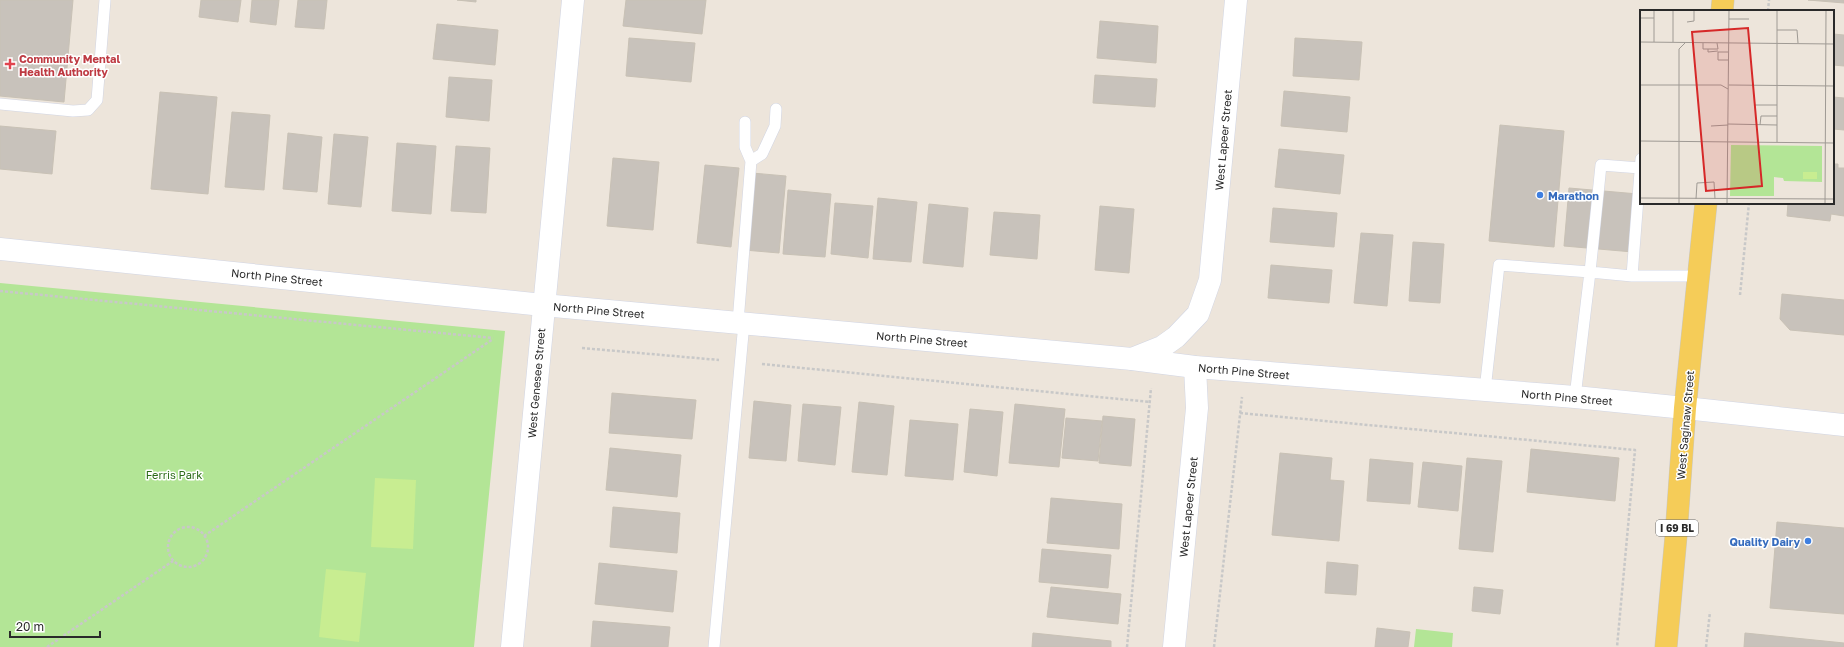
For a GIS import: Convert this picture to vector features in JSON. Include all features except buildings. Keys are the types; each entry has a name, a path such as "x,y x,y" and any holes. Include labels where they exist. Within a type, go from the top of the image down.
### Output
{"main road":[{"path":"1722,10 1723,0"},
{"name":"West Saginaw Street","path":"1666,647 1685,408 1700,276 1706,204"}],"street":[{"name":"West Genesee Street","path":"512,647 572,0"},
{"name":"West Lapeer Street","path":"1132,359 1162,346 1176,337 1198,314 1210,280 1236,0"},
{"name":"North Pine Street","path":"0,249 544,305 1154,361 1195,367 1485,390 1685,408 1844,425"},
{"name":"West Lapeer Street","path":"1174,647 1197,408 1195,367"}],"lane":[{"path":"0,104 73,111 88,110 97,100 105,0"},
{"path":"751,161 762,154 775,126 776,109"},
{"path":"714,647 740,362 751,161 745,147 745,122"},
{"path":"1576,398 1601,165 1640,163"},
{"path":"1632,276 1640,176"},
{"path":"1485,390 1499,265 1632,276 1700,276"}],"path":[{"path":"1768,10 1769,0"},
{"path":"1740,295 1749,204"},
{"path":"0,291 493,338 204,536"},
{"path":"582,348 1150,402"},
{"path":"1127,647 1154,361"},
{"path":"1214,647 1244,371"},
{"path":"1240,413 1635,450 1616,647"},
{"path":"181,528 194,528 204,536 208,548 206,555 198,565 185,567 173,561 170,556 168,543 175,532 181,528"},
{"path":"47,647 173,561"},
{"path":"1706,647 1710,612"}],"green space":[{"name":"Ferris Park","path":"0,283 505,331 474,647 0,647"},
{"path":"375,478 416,480 413,549 371,547"},
{"path":"326,569 366,573 359,642 319,637"},
{"path":"1416,629 1453,633 1452,647 1414,647"}],"place":[{"name":"Community Mental Health Authority","path":"10,64"},
{"name":"Marathon","path":"1540,195"},
{"name":"Quality Dairy","path":"1808,541"}]}
